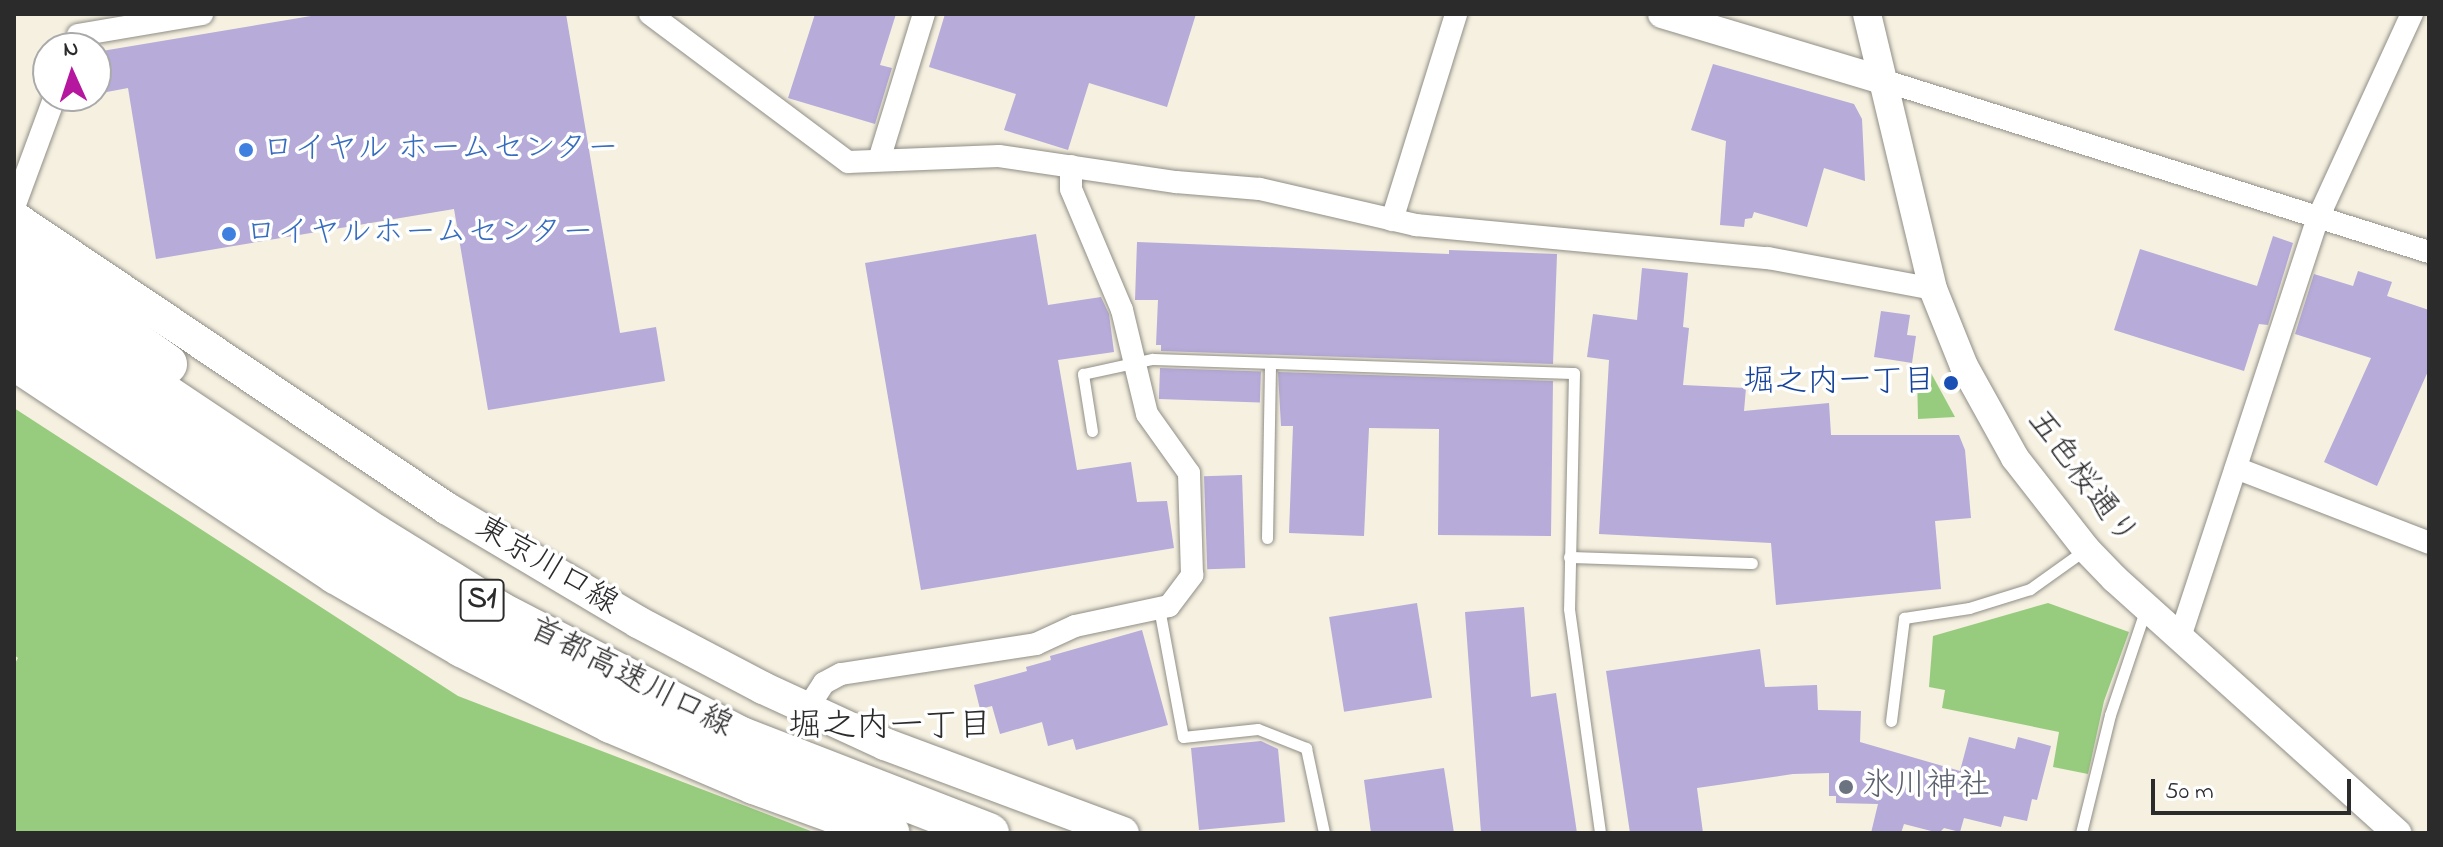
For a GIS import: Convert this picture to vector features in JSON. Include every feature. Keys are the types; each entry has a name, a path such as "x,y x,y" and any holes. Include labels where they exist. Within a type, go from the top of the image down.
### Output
{"highway":[{"path":"14,255 182,375 445,551 634,685"},
{"name":"首都高速川口線","path":"14,293 376,535 500,612 634,685 741,737 989,833"},
{"name":"S1","path":"14,347 275,517 336,574"},
{"name":"首都高速川口線","path":"14,360 336,574 462,647 611,723 754,784 889,833"}],"main road":[{"name":"東京川口線","path":"14,217 446,508 638,622 807,709 885,744 1123,833"},
{"path":"14,333 486,633 694,735 938,833"}],"street":[{"path":"78,32 202,14"},
{"path":"650,14 848,162 999,156 1176,182 1260,189 1392,220 1768,258 1933,289"},
{"path":"879,160 924,14"},
{"path":"1392,220 1456,14"},
{"path":"1662,14 2429,252"},
{"name":"五色桜通り","path":"1867,14 1933,289 1964,366 2015,458 2086,549 2397,833"},
{"path":"2180,637 2318,218 2412,14"},
{"path":"14,207 49,112"},
{"path":"807,709 824,683 841,674 1036,644 1075,626 1169,606 1192,575 1189,473 1147,414 1122,310 1071,189 1071,166"},
{"path":"14,347 106,394"},
{"path":"2236,468 2429,543"}],"lane":[{"path":"1092,431 1083,374 1152,359 1574,373 1569,609 1600,833"},
{"path":"1267,538 1270,364"},
{"path":"1891,721 1904,618 1969,608 2030,589 2086,549"},
{"path":"1569,557 1752,563"},
{"path":"2081,833 2110,715 2147,607"},
{"path":"1159,608 1183,737 1258,729 1306,748 1324,833"}],"green space":[{"path":"1917,373 1931,373 1955,417 1918,419"},
{"path":"14,408 458,696 816,833 14,833 14,665 18,658 14,655"},
{"path":"2048,603 2129,632 2104,701 2088,774 2053,767 2059,732 1942,708 1945,690 1929,687 1933,636"}],"building":[{"name":"ロイヤルホームセンター","path":"323,14 566,14 620,333 656,327 665,381 488,410 454,209 156,259 128,88 112,91 112,49"},
{"path":"815,14 896,14 880,65 892,68 875,124 788,98"},
{"path":"945,14 1196,14 1167,107 1089,83 1068,150 1004,130 1016,94 929,67"},
{"path":"1713,64 1854,104 1862,119 1865,181 1824,168 1807,227 1754,212 1752,218 1745,219 1744,227 1720,225 1726,141 1691,130"},
{"path":"1036,234 1048,305 1101,297 1109,314 1114,352 1058,360 1077,470 1131,462 1137,502 1167,501 1174,548 921,590 865,263"},
{"path":"2273,236 2293,243 2268,325 2259,324 2244,371 2114,330 2140,249 2257,286"},
{"path":"1137,242 1449,254 1449,250 1557,254 1553,364 1161,351 1161,345 1156,345 1158,300 1135,300"},
{"path":"1642,268 1688,273 1683,327 1689,328 1683,385 1746,388 1744,411 1829,403 1831,435 1959,435 1965,450 1971,518 1935,521 1941,589 1776,605 1771,543 1599,534 1609,360 1587,357 1593,314 1637,320"},
{"path":"2358,271 2392,282 2387,296 2429,310 2429,369 2377,486 2324,462 2371,358 2295,334 2314,274 2353,286"},
{"path":"1881,311 1910,315 1907,335 1916,336 1912,363 1874,357"},
{"path":"1160,368 1261,372 1260,403 1159,399"},
{"path":"1278,372 1553,381 1551,536 1438,535 1439,429 1369,428 1364,536 1289,533 1293,426 1281,426"},
{"path":"1242,475 1245,568 1207,569 1204,476"},
{"path":"1417,603 1432,698 1344,712 1329,617"},
{"path":"1524,607 1531,697 1556,693 1577,833 1481,833 1465,612"},
{"path":"1142,630 1168,725 1076,750 1073,739 1048,746 1042,722 1000,734 992,706 980,709 974,685 1027,671 1026,667 1051,660 1050,656"},
{"path":"1760,649 1765,687 1817,685 1818,710 1861,711 1860,742 1960,771 1969,737 2015,749 2018,737 2051,746 2037,800 2032,799 2027,821 2004,816 2001,827 1964,818 1960,832 1944,828 1939,833 1904,824 1901,833 1871,833 1878,804 1836,803 1836,796 1829,796 1829,773 1793,774 1697,788 1703,833 1630,833 1606,671"},
{"path":"1261,741 1278,749 1285,822 1199,830 1191,748"},
{"path":"1444,768 1454,833 1371,833 1364,780"}],"place":[{"name":"ロイヤル ホームセンター","path":"246,150"},
{"name":"ロイヤルホームセンター","path":"229,234"},
{"name":"堀之内一丁目","path":"1951,383"},
{"name":"氷川神社","path":"1846,787"}],"district":[{"name":"堀之内一丁目","path":"890,728"}]}
